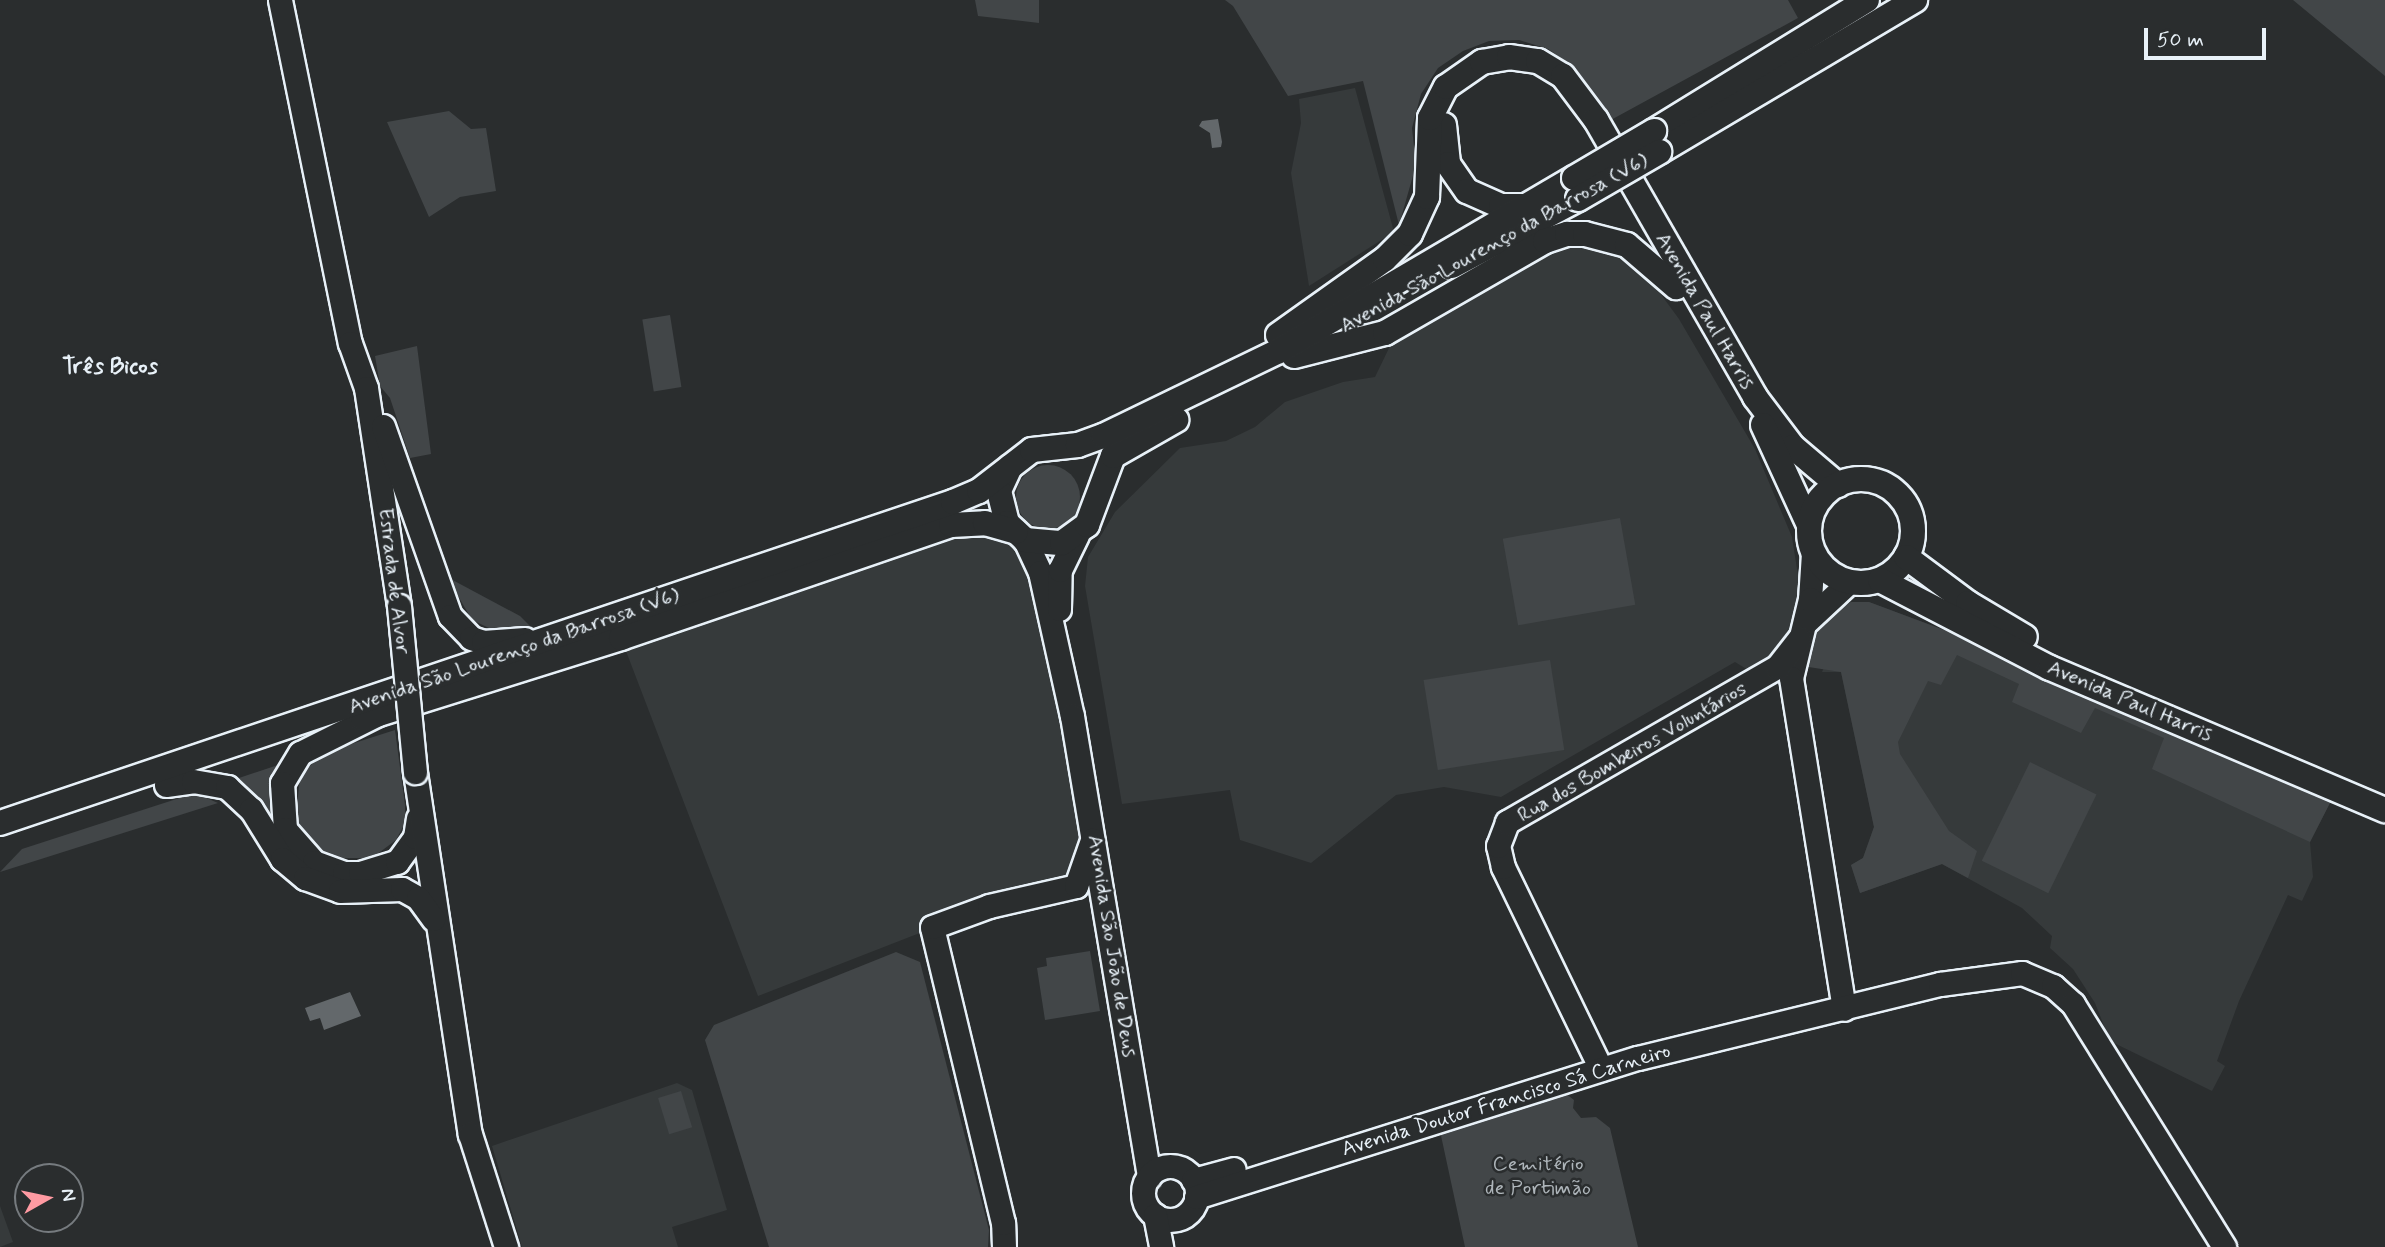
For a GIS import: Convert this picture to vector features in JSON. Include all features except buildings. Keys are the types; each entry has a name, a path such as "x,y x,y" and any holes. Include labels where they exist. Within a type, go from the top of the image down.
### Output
{"main road":[{"name":"Avenida São Lourenço da Barrosa (V6)","path":"1657,141 1867,0"},
{"name":"Avenida São Lourenço da Barrosa (V6)","path":"0,839 378,714 611,642 951,525 985,523 1039,544 1062,543 1077,535 1087,525 1113,456 1294,356 1657,141 1915,0"},
{"name":"Avenida Paul Harris","path":"1189,398 1385,259 1410,234 1427,197 1430,118 1446,87 1458,76 1495,59 1538,61 1563,76 1596,120 1755,397 1793,447 1838,485"},
{"name":"Avenida Paul Harris","path":"1523,206 1483,201 1467,191 1448,164 1443,145 1445,121 1456,98 1483,77 1517,72 1535,75 1567,100 1676,287 1764,427 1809,526"},
{"name":"Avenida São Lourenço da Barrosa (V6)","path":"0,822 953,502 986,486 1017,458 1041,447 1078,445 1189,398 1279,351 1523,206 1576,188"},
{"path":"1294,356 1385,333 1545,241 1567,234 1585,234 1627,245 1676,287"},
{"path":"1041,447 1067,451 1081,460 1093,477 1096,502"},
{"path":"1017,458 999,491 1001,508 1021,536"},
{"path":"1864,480 1896,493 1912,523 1906,557 1880,580 1849,582 1832,575 1814,553 1809,526 1819,500 1838,485 1864,480"},
{"name":"Avenida Paul Harris","path":"1906,557 1968,603 2036,642 2385,794"},
{"name":"Avenida Paul Harris","path":"1880,580 2063,673 2385,810"}],"street":[{"name":"Estrada de Alvor","path":"280,0 350,343 366,388 399,606 415,772 436,923 470,1134 506,1247"},
{"path":"366,388 450,616 459,630 483,642 565,633"},
{"path":"1072,716 1057,596 1059,570 1077,535"},
{"path":"1021,536 1040,572 1072,716"},
{"path":"1814,553 1802,631 1791,678 1844,1003"},
{"name":"Rua dos Bombeiros Voluntários","path":"1598,1064 1503,867 1498,846 1507,822 1777,667 1802,631 1849,582"},
{"path":"1751,681 1776,677 1793,695"},
{"path":"378,714 300,753 282,783 285,828 300,851 329,869 344,873 382,869 407,851 420,808"},
{"name":"Avenida São João de Deus","path":"1072,716 1094,830 1139,1116 1156,1172"},
{"path":"166,785 193,781 227,787 246,802 282,859 305,878 340,891 402,889 418,898 436,923"},
{"path":"1068,888 1088,860 1094,830"},
{"path":"1004,1247 1003,1223 932,926 989,906 1068,888 1097,887 1104,904"},
{"path":"1068,888 1082,893 1096,908 1109,937"},
{"name":"Avenida Doutor Francisco Sá Carneiro","path":"1195,1188 1598,1064 1844,1003 1940,984 2022,973 2053,985 2073,1004 2224,1247"},
{"path":"1166,1217 1188,1212 1195,1188 1180,1168 1156,1172 1143,1193 1166,1217 1168,1247"},
{"path":"1161,1247 1166,1217"}],"shaded area":[{"path":"1355,88 1394,232 1309,286 1291,173 1301,123 1299,99"},
{"path":"1218,119 1221,147 1212,148 1210,133 1199,126 1202,121"},
{"path":"1571,246 1617,254 1643,270 1679,319 1755,449 1792,537 1801,595 1789,640 1753,673 1735,662 1501,797 1444,787 1396,795 1311,863 1240,840 1230,790 1122,804 1085,586 1088,557 1115,512 1180,448 1226,441 1255,427 1285,402 1343,382 1375,377 1390,346 1531,261"},
{"path":"951,525 1025,540 1094,830 1076,886 989,906 758,996 621,638"},
{"path":"1851,602 1869,602 1952,633 2332,799 2310,842 2313,877 2302,901 2288,895 2239,1001 2217,1061 2225,1066 2212,1091 2110,1041 2095,1003 2073,969 2050,948 2052,936 2022,908 1942,864 1860,893 1851,865 1863,858 1874,827 1841,672 1822,672"},
{"path":"350,992 361,1016 324,1030 320,1018 310,1021 305,1008"},
{"path":"677,1083 692,1090 727,1210 672,1227 678,1247 522,1247 492,1146"},
{"path":"0,1206 13,1242 0,1247"}],"green space":[{"path":"975,0 1039,0 1039,23 978,16"},
{"path":"1225,0 1788,0 1798,18 1609,121 1571,65 1548,49 1519,40 1489,41 1463,51 1438,68 1421,94 1412,128 1416,165 1399,225 1363,81 1288,96 1233,6"},
{"path":"2293,0 2385,0 2385,76"},
{"path":"449,111 471,129 486,128 496,191 460,197 429,217 387,122"},
{"path":"670,315 681,387 654,391 642,319"},
{"path":"417,346 431,454 410,458 390,398 380,386 375,356"},
{"path":"1048,465 1060,467 1071,474 1078,485 1078,509 1071,520 1060,527 1048,529 1036,527 1025,520 1018,509 1016,497 1018,485 1025,474 1036,467"},
{"path":"1620,518 1635,605 1518,625 1503,539"},
{"path":"447,577 520,616 531,627 489,628 472,620"},
{"path":"1851,602 1869,602 1952,633 2332,799 2310,842 2152,769 2164,738 2095,708 2081,733 2012,702 2019,684 1957,655 1941,685 1928,681 1898,742 1900,754 1949,831 1977,851 1968,878 1942,864 1860,893 1851,865 1863,858 1874,827 1841,672 1802,666 1816,623"},
{"path":"1550,660 1564,750 1438,770 1424,680"},
{"path":"395,730 405,805 405,823 396,840 372,858 336,858 321,853 302,832 296,814 300,778 320,754"},
{"path":"2030,762 2097,794 2048,893 1982,861"},
{"path":"281,764 279,828 361,879 402,873 404,878 363,884 296,864 251,791 236,779"},
{"path":"195,793 218,803 0,872 22,849"},
{"path":"1090,951 1100,1011 1045,1020 1037,968 1047,966 1046,958"},
{"path":"896,952 920,962 989,1230 988,1247 769,1247 705,1040 714,1025"},
{"path":"681,1091 692,1127 669,1134 658,1098"},
{"name":"Cemitério de Portimão","path":"1565,1093 1574,1100 1573,1108 1581,1118 1596,1117 1610,1128 1638,1247 1465,1247 1440,1131"}],"district":[{"name":"Três Bicos","path":"110,367"}]}
